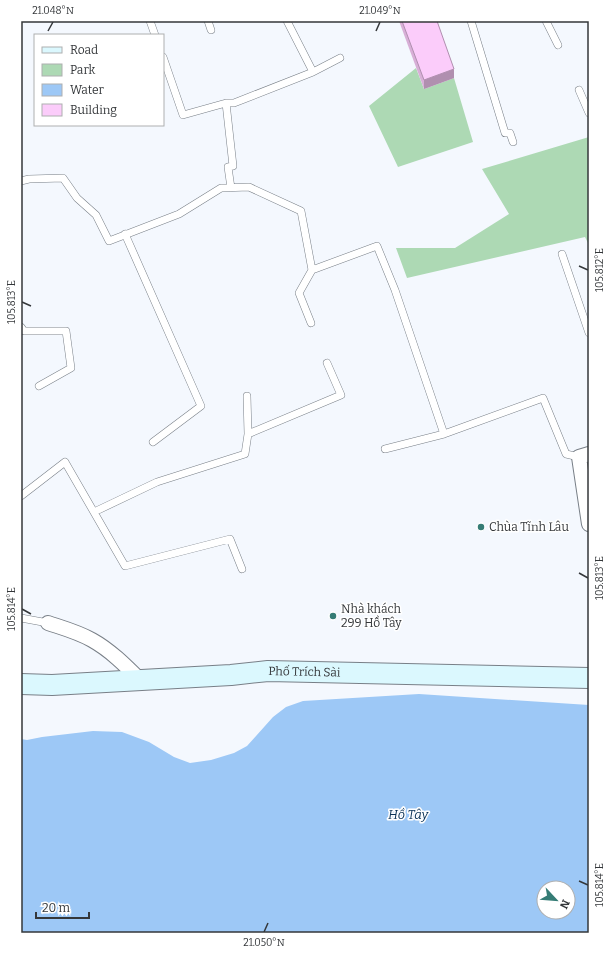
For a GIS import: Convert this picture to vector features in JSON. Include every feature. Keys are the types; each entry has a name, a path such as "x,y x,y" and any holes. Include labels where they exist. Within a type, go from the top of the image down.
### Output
{"street":[{"path":"584,455 589,524"},
{"path":"48,623 79,633 93,640 123,663 140,680"},
{"name":"Phố Trích Sài","path":"21,684 52,685 232,675 268,671 589,678"}],"lane":[{"path":"150,21 155,34"},
{"path":"208,21 211,30"},
{"path":"287,21 313,72"},
{"path":"471,21 504,133 510,133 513,142"},
{"path":"546,21 558,45"},
{"path":"164,60 184,115 226,103 234,103 313,72 340,58"},
{"path":"579,90 589,113"},
{"path":"226,103 233,166 228,167 231,188"},
{"path":"21,182 29,180 63,178 77,198 96,214 109,240 179,214 221,188 249,187 301,211 312,270 299,293 311,323"},
{"path":"125,234 202,406 153,442"},
{"path":"312,270 378,246 395,290 444,434"},
{"path":"562,254 589,333"},
{"path":"21,327 24,331 66,332 71,368 39,386"},
{"path":"248,434 341,395 327,363"},
{"path":"94,512 157,482 245,454 248,434 247,396"},
{"path":"385,449 444,434 543,398 566,454 584,455"},
{"path":"21,496 65,462 125,566 230,539 242,569"},
{"path":"21,618 48,623"}],"green space":[{"path":"416,68 424,89 454,78 473,142 398,167 369,106"},
{"path":"589,137 589,245 585,237 407,278 396,248 455,248 509,214 482,169"}],"water":[{"name":"Hồ Tây","path":"419,694 589,705 589,933 21,933 21,739 27,740 93,731 122,732 149,742 174,757 190,763 211,760 234,753 247,746 273,717 286,707 303,701"}],"building":[{"path":"402,21 437,21 454,69 424,80"}],"place":[{"name":"Chùa Tĩnh Lâu","path":"481,527"},
{"name":"Nhà khách 299 Hồ Tây","path":"333,616"}]}
